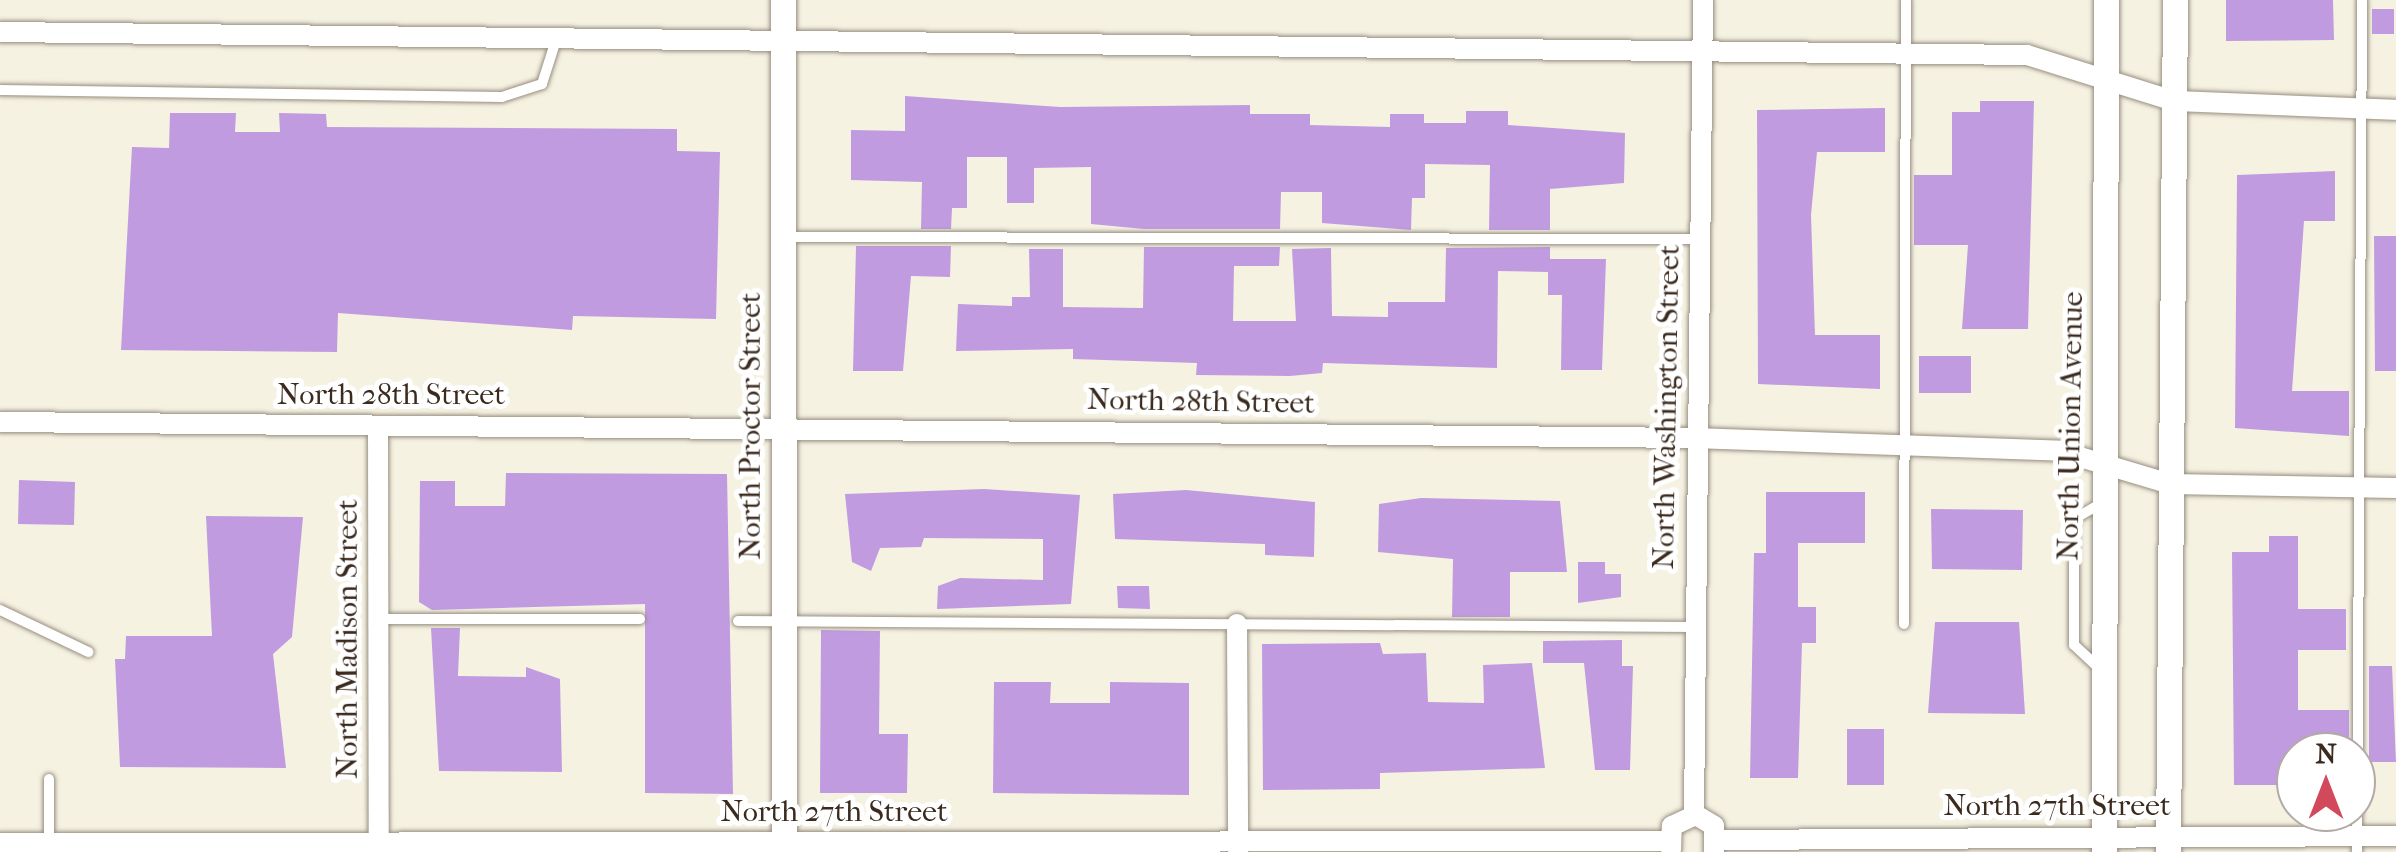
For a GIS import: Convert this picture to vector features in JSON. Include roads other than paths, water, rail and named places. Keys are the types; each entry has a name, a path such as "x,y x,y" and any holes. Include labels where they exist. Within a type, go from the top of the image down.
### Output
{"street":[{"name":"North Proctor Street","path":"783,0 784,847"},
{"name":"North Washington Street","path":"1694,815 1703,0"},
{"name":"North Union Avenue","path":"2104,844 2106,0"},
{"path":"2168,844 2175,0"},
{"path":"0,32 1905,51 2054,58 2108,87 2174,101 2396,110"},
{"name":"North 28th Street","path":"0,422 783,426 1696,438 1906,446 2103,460 2170,484 2396,488"},
{"name":"North Madison Street","path":"378,426 379,847"},
{"path":"1237,624 1238,846"},
{"path":"1670,846 1674,824 1694,815 1710,821 1716,846"},
{"name":"North 27th Street","path":"1716,846 2357,844 2396,836"},
{"name":"North 27th Street","path":"0,842 379,847 1670,846"}],"lane":[{"path":"1904,624 1906,0"},
{"path":"2357,844 2362,0"},
{"path":"0,90 502,97 542,84 558,35"},
{"path":"783,237 1700,239"},
{"path":"0,610 88,652"},
{"path":"378,620 640,620"},
{"path":"738,621 1694,627"},
{"path":"49,779 49,842"}]}
